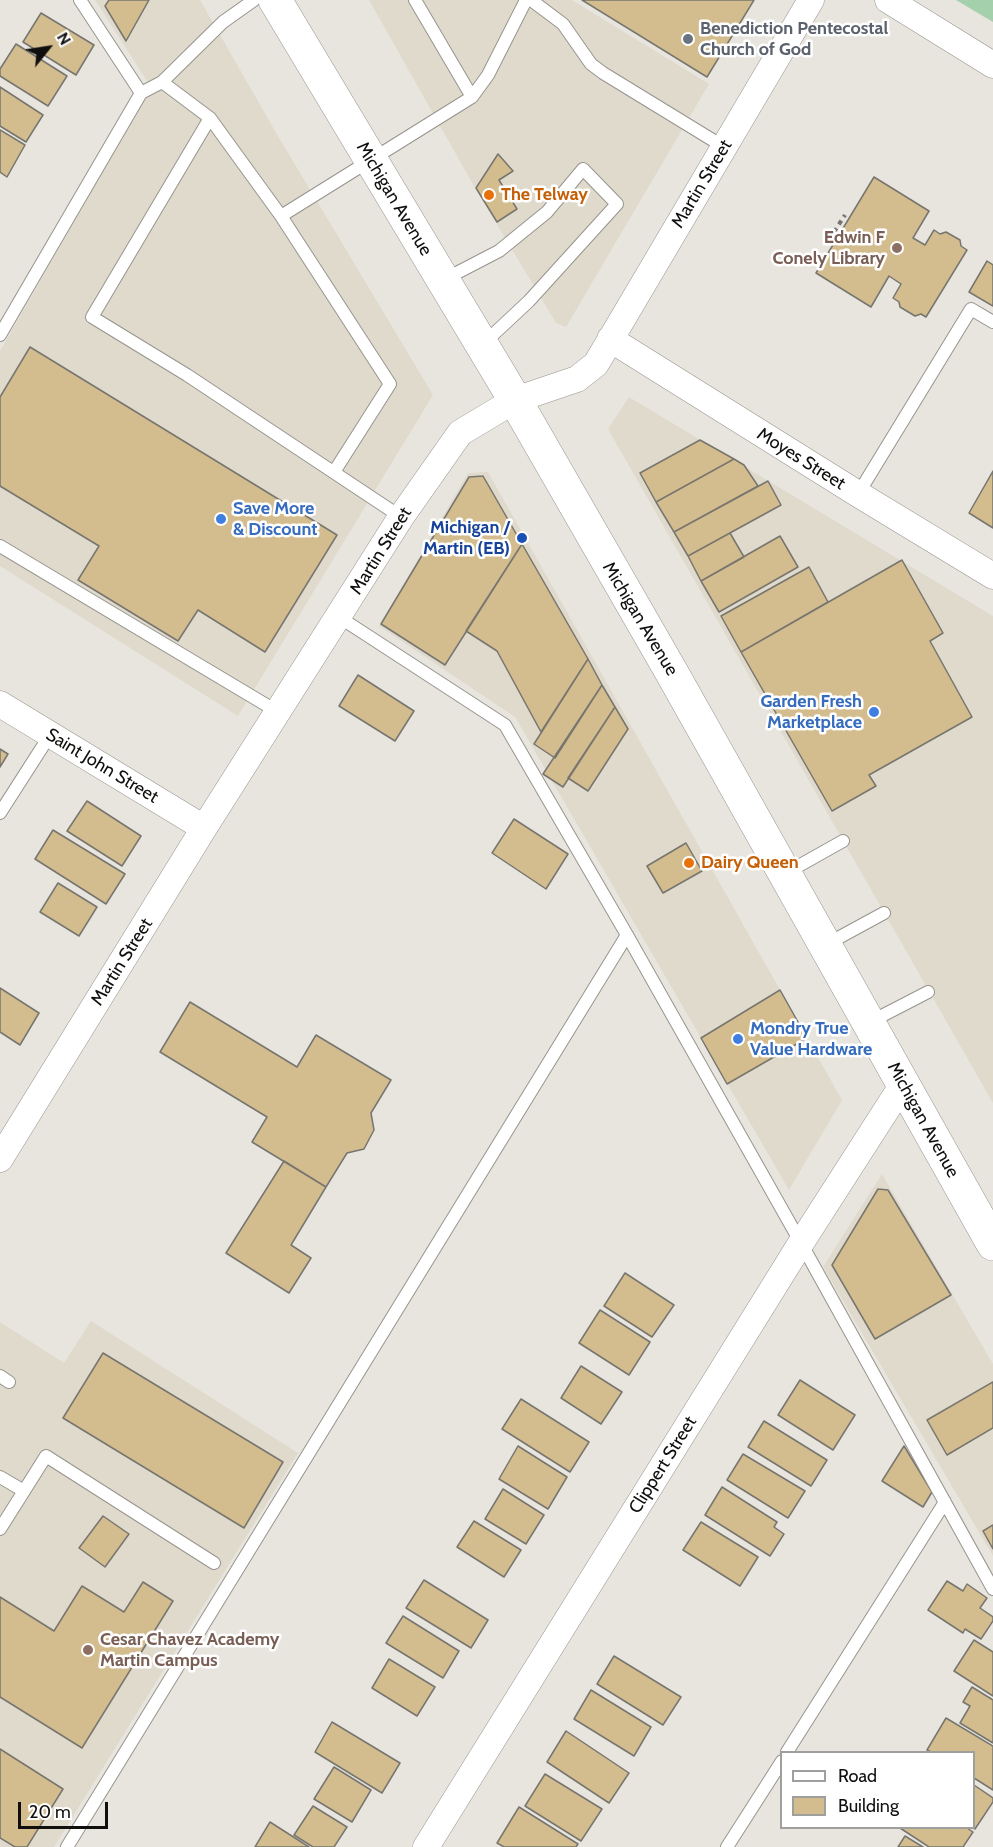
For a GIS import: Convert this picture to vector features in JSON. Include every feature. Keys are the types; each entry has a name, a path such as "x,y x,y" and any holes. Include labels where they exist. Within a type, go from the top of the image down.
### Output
{"main road":[{"name":"Michigan Avenue","path":"275,0 515,400 672,673 993,1244"}],"street":[{"name":"Martin Street","path":"4,1144 401,517 460,433 515,400 577,379 596,364 811,0"},
{"path":"888,0 993,65"},
{"name":"Moyes Street","path":"610,339 993,576"},
{"name":"Saint John Street","path":"0,704 204,828"},
{"name":"Clippert Street","path":"426,1847 801,1243 903,1084"}],"lane":[{"path":"80,0 141,93"},
{"path":"0,335 141,93 162,81 223,22 254,0"},
{"path":"415,0 472,97"},
{"path":"281,216 472,97 488,75 526,0"},
{"path":"531,0 563,24 591,64 723,147"},
{"path":"162,81 210,117 281,216 390,384 334,472"},
{"path":"210,117 92,317 187,375 401,517"},
{"path":"443,280 499,251 547,212 583,169 617,204 529,301 482,345"},
{"path":"858,494 971,309 993,322"},
{"path":"0,546 278,712"},
{"path":"339,617 505,724 801,1243 993,1589"},
{"path":"0,813 50,735"},
{"path":"785,874 843,841"},
{"path":"825,945 884,914"},
{"path":"67,1847 627,935"},
{"path":"869,1023 928,992"},
{"path":"0,1529 46,1456 214,1563"},
{"path":"0,1478 24,1491"},
{"path":"788,1751 945,1502"},
{"path":"727,1847 780,1764"}],"path":[{"path":"834,232 842,225 845,214"}],"shaded area":[{"path":"95,0 200,0 275,131 433,395 238,716 0,566 0,351 151,87"},
{"path":"369,0 572,0 709,84 566,327 556,323 474,186"},
{"path":"629,397 993,616 993,1103 608,429"},
{"path":"488,472 842,1100 789,1190 515,717 379,626 468,473"},
{"path":"882,1174 993,1364 993,1556 823,1267"},
{"name":"Cesar Chavez Academy Martin Campus","path":"91,1321 298,1453 54,1847 0,1847 0,1322 64,1363"}],"green space":[{"path":"956,0 993,0 993,22"}],"building":[{"path":"109,0 149,0 126,41 105,6"},
{"name":"Benediction Pentecostal Church of God","path":"582,0 754,0 707,77"},
{"path":"41,13 94,45 76,75 23,42"},
{"path":"16,44 67,76 48,106 0,76 0,69"},
{"path":"0,87 43,115 26,142 0,126"},
{"path":"0,130 25,145 7,177 0,172"},
{"path":"498,154 513,171 499,180 517,209 497,222 476,188"},
{"name":"Edwin F Conely Library","path":"874,177 929,211 913,238 925,245 934,230 940,234 946,232 960,240 961,246 967,250 926,317 921,314 915,316 900,307 899,302 893,298 901,284 889,276 871,307 816,273"},
{"path":"987,261 993,265 993,306 969,292"},
{"path":"30,347 337,535 265,652 198,610 178,641 78,580 99,546 0,486 0,397"},
{"path":"700,440 734,459 656,502 640,473"},
{"path":"734,459 744,465 758,486 674,532 656,502"},
{"path":"993,471 993,528 969,513"},
{"path":"483,476 522,544 445,665 381,624 469,477"},
{"path":"768,481 781,505 688,556 674,532"},
{"path":"730,533 744,557 701,581 688,556"},
{"path":"780,536 798,567 719,612 701,581"},
{"path":"522,544 588,659 541,732 497,651 466,631"},
{"path":"902,560 943,633 930,641 972,717 869,775 876,786 832,811 741,652"},
{"path":"809,567 828,602 741,652 721,616"},
{"path":"588,659 602,685 555,758 534,744"},
{"path":"358,675 414,711 395,741 339,706"},
{"path":"602,685 615,707 563,787 543,774"},
{"path":"615,707 628,729 588,791 568,778"},
{"path":"0,749 8,754 0,767"},
{"path":"87,801 141,836 122,866 67,831"},
{"path":"514,819 568,854 546,889 492,853"},
{"path":"53,830 125,874 106,904 35,859"},
{"path":"686,843 702,871 663,893 647,866"},
{"path":"58,883 97,907 79,936 40,912"},
{"path":"0,988 39,1013 20,1045 0,1032"},
{"path":"780,990 807,1038 727,1084 701,1038"},
{"path":"190,1002 297,1067 316,1035 391,1080 371,1113 374,1130 364,1149 347,1153 326,1187 252,1142 267,1117 160,1052"},
{"path":"284,1161 326,1187 291,1245 311,1258 289,1293 226,1253"},
{"path":"878,1189 888,1190 951,1295 875,1339 832,1265"},
{"path":"625,1273 674,1305 652,1337 604,1306"},
{"path":"600,1310 650,1342 629,1375 579,1343"},
{"path":"103,1353 283,1462 244,1528 63,1418"},
{"path":"581,1366 622,1392 601,1424 561,1398"},
{"path":"800,1380 855,1415 833,1450 778,1415"},
{"path":"993,1382 993,1428 947,1455 927,1420"},
{"path":"521,1399 589,1442 570,1472 502,1429"},
{"path":"764,1421 827,1460 811,1486 748,1447"},
{"path":"518,1446 567,1477 548,1509 499,1479"},
{"path":"904,1446 932,1492 923,1507 882,1481"},
{"path":"743,1454 805,1491 788,1518 727,1480"},
{"path":"722,1487 777,1522 774,1527 784,1534 770,1556 705,1515"},
{"path":"503,1489 544,1515 526,1544 485,1519"},
{"path":"103,1516 129,1534 105,1567 79,1548"},
{"path":"474,1521 521,1550 504,1577 457,1547"},
{"path":"701,1522 758,1557 740,1586 683,1550"},
{"path":"993,1525 993,1549 983,1531"},
{"path":"424,1580 488,1620 471,1648 406,1608"},
{"path":"947,1581 963,1591 967,1584 987,1598 980,1608 993,1617 993,1621 981,1639 965,1629 963,1633 928,1610"},
{"path":"143,1582 173,1601 82,1748 0,1697 0,1597 54,1631 82,1586 124,1612"},
{"path":"403,1616 459,1651 443,1678 386,1643"},
{"path":"974,1640 993,1652 993,1696 954,1671"},
{"path":"614,1656 681,1697 663,1725 597,1684"},
{"path":"389,1659 435,1687 417,1716 372,1688"},
{"path":"972,1687 993,1700 993,1743 960,1723 970,1706 963,1702"},
{"path":"591,1690 651,1727 634,1756 574,1719"},
{"path":"946,1718 993,1746 993,1790 975,1779 975,1751 927,1750"},
{"path":"332,1722 400,1763 382,1793 315,1752"},
{"path":"566,1731 629,1773 609,1803 547,1762"},
{"path":"0,1749 63,1789 27,1847 15,1847 0,1838"},
{"path":"334,1767 371,1790 352,1822 314,1799"},
{"path":"545,1774 602,1809 581,1841 525,1806"},
{"path":"975,1786 993,1798 993,1802 975,1829"},
{"path":"313,1806 347,1827 334,1847 313,1847 294,1835"},
{"path":"519,1807 578,1844 576,1847 504,1847 497,1843"},
{"path":"270,1822 309,1847 255,1847"},
{"path":"902,1829 968,1829 973,1832 963,1847 929,1847"},
{"path":"905,1836 923,1847 898,1847"}],"place":[{"name":"Benediction Pentecostal Church of God","path":"688,39"},
{"name":"The Telway","path":"489,195"},
{"name":"Edwin F Conely Library","path":"897,248"},
{"name":"Save More & Discount","path":"221,519"},
{"name":"Michigan / Martin (EB)","path":"522,538"},
{"name":"Garden Fresh Marketplace","path":"874,712"},
{"name":"Dairy Queen","path":"689,863"},
{"name":"Mondry True Value Hardware","path":"738,1039"},
{"name":"Cesar Chavez Academy Martin Campus","path":"88,1650"}]}
